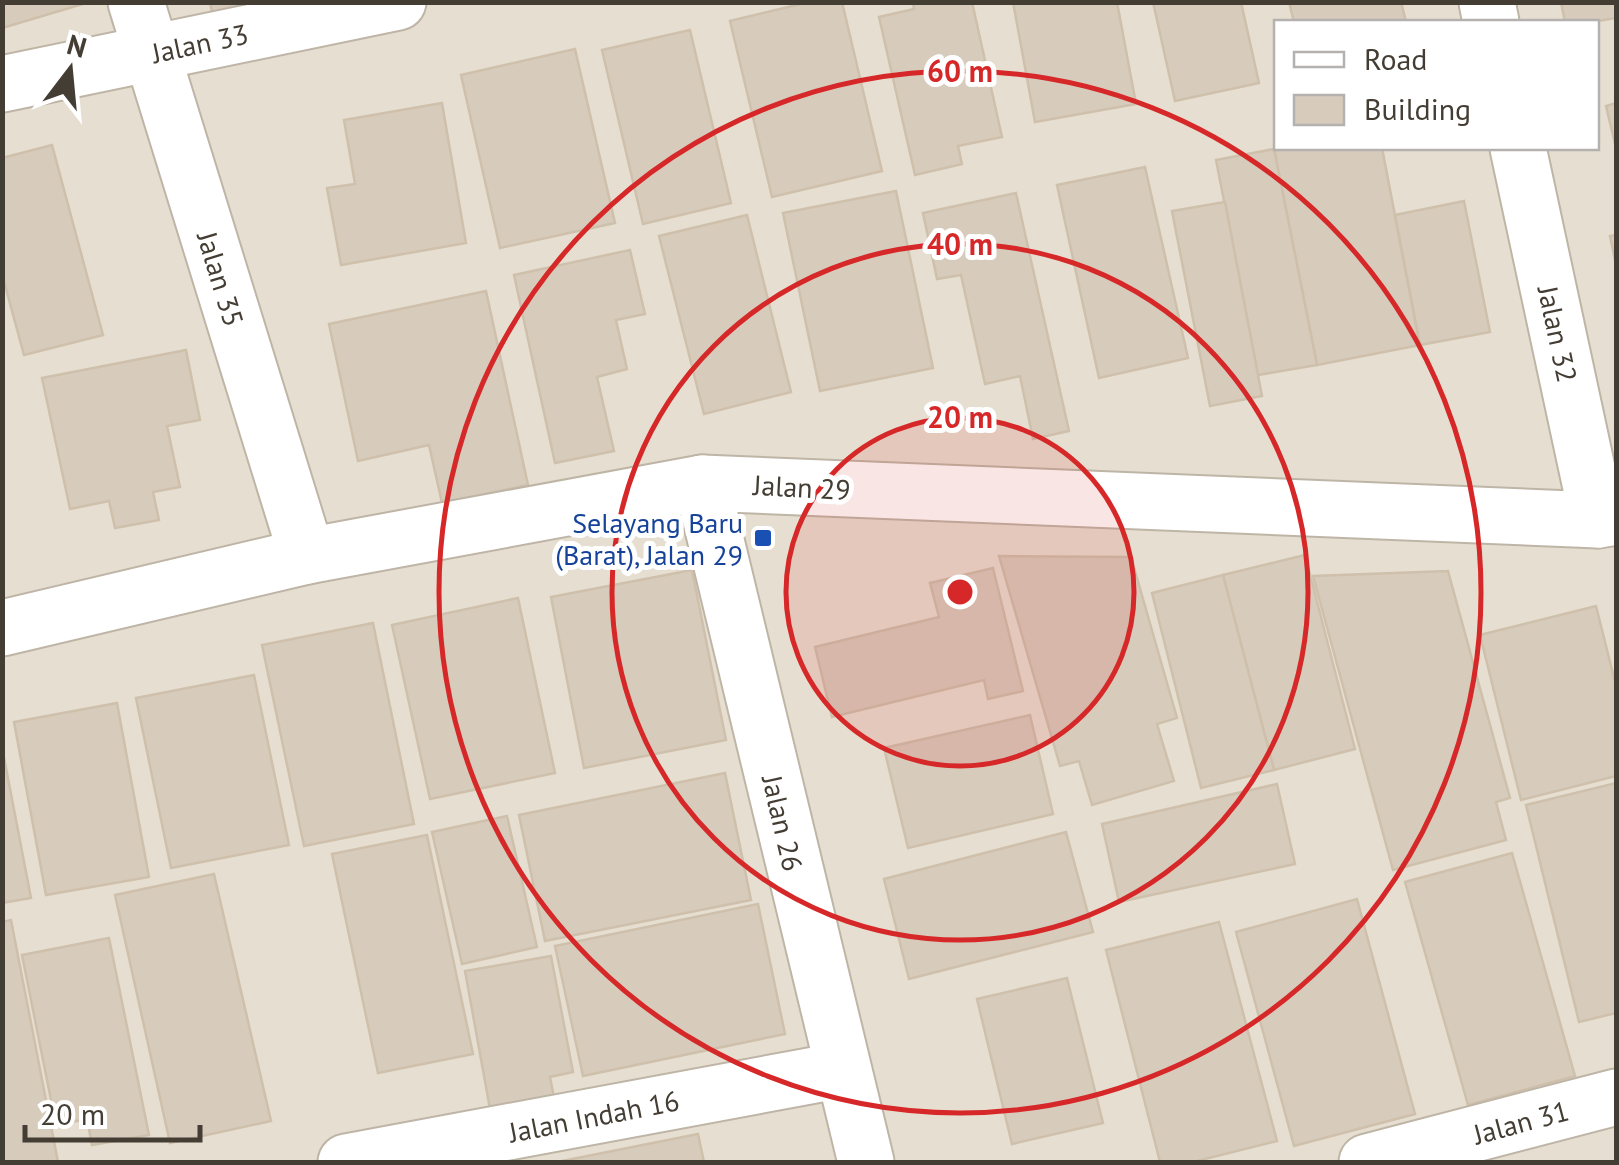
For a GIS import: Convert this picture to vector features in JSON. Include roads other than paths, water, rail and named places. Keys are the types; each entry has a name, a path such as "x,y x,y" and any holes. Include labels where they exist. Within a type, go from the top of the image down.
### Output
{"street":[{"name":"Jalan 33","path":"2,84 144,28 398,2"},
{"name":"Jalan 35","path":"144,28 307,556"},
{"name":"Jalan 32","path":"1518,150 1607,518"},
{"name":"Jalan 29","path":"2,628 307,556 702,483 1607,518"},
{"name":"Jalan 26","path":"702,483 866,1162"},
{"name":"Jalan Indah 16","path":"346,1162 842,1070"},
{"name":"Jalan 31","path":"1400,1158 1616,1097"}],"place":[{"name":"Selayang Baru (Barat), Jalan 29","path":"763,538"}]}
